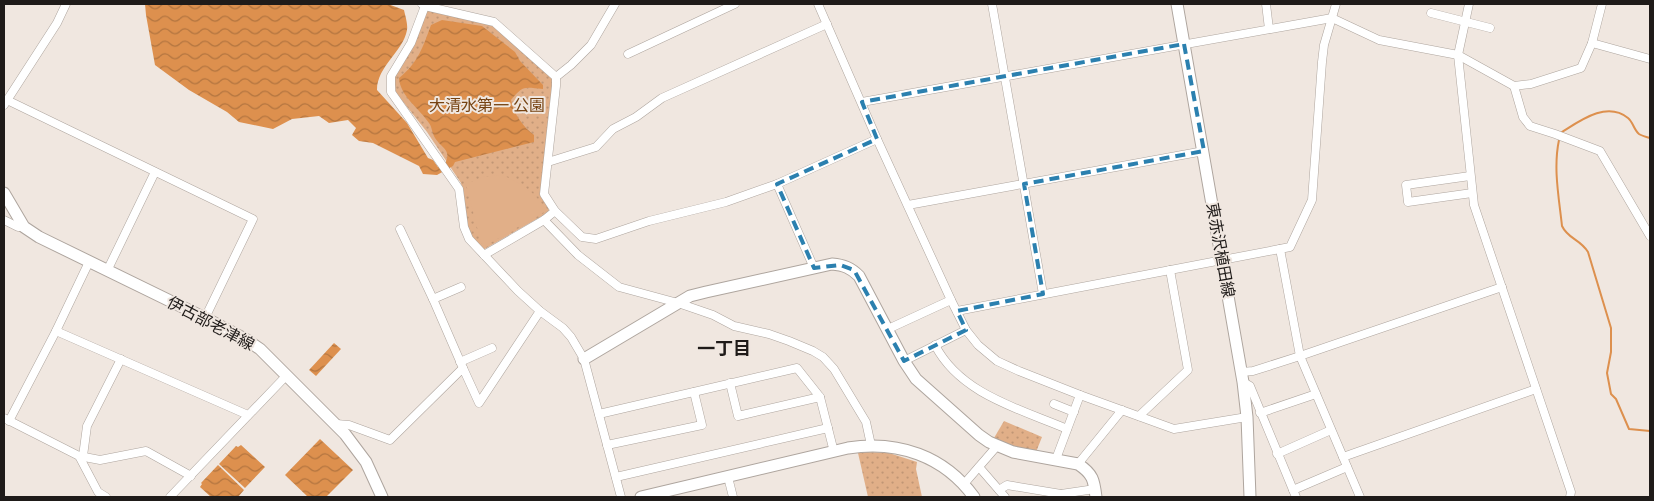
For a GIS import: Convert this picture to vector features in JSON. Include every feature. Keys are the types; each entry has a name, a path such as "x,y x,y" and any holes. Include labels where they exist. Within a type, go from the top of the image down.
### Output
{"street":[{"path":"556,77 591,45 615,4"},
{"path":"628,54 735,4"},
{"path":"818,4 877,139 951,300 966,330 978,345 997,360 1019,371 1080,396 1174,429 1247,417"},
{"path":"992,4 1043,294"},
{"name":"東赤沢植田線","path":"1177,4 1243,377 1247,417 1250,497"},
{"path":"1266,4 1269,29"},
{"path":"957,311 1290,247 1312,200 1322,62 1336,4"},
{"path":"1469,4 1458,55 1474,205 1571,492 1570,497"},
{"path":"862,102 1332,18 1379,40 1458,55 1514,86 1531,84 1581,68 1592,43 1602,4"},
{"path":"64,5 57,23 5,103 253,218 205,318"},
{"path":"621,497 584,359 571,337 563,328 518,291 469,240 464,227 459,189 391,92 391,76 412,43 423,5 494,22 556,77 544,194 555,211 582,237 596,239 649,220 726,202 777,184 877,139"},
{"path":"1431,13 1490,28"},
{"path":"548,162 596,147 614,129 636,117 662,98 827,24"},
{"path":"1592,43 1650,59"},
{"path":"1514,86 1523,117 1530,126 1600,152 1650,236"},
{"path":"908,205 1204,151"},
{"path":"107,271 155,172"},
{"path":"1470,176 1406,185 1408,202 1472,193"},
{"path":"777,184 814,268"},
{"name":"伊古部老津線","path":"4,193 24,227 39,237 205,318 260,349 336,424 362,457 382,497"},
{"path":"484,255 544,220 555,211"},
{"path":"4,220 18,227 24,227"},
{"path":"544,220 578,255 619,286 713,315 734,326 769,334 813,351 823,357 834,368 866,422 871,445"},
{"path":"400,229 479,403 540,311"},
{"path":"1280,249 1300,356 1360,497"},
{"path":"89,262 56,331 7,420 81,456 100,460 146,451 191,476"},
{"path":"584,359 690,296 832,264 840,265 854,270 859,276 904,361 925,387 979,436 1013,452 1078,464 1090,474 1096,493 1061,496 1007,485 999,490"},
{"path":"1139,416 1188,370 1170,270"},
{"path":"433,299 461,287"},
{"path":"1347,467 1295,494 1260,414 1250,386 1243,377 1253,371 1502,287"},
{"path":"888,329 951,300"},
{"path":"904,361 966,330"},
{"path":"56,331 248,415"},
{"path":"936,345 944,362 979,392 1067,429"},
{"path":"336,424 349,425 390,440 461,365 492,348"},
{"path":"106,497 98,492 81,456 87,426 121,359"},
{"path":"599,414 798,368 820,396 834,452"},
{"path":"170,497 287,376"},
{"path":"730,383 738,416 820,396"},
{"path":"1343,457 1536,389"},
{"path":"607,446 702,424 694,392"},
{"path":"1260,414 1316,394"},
{"path":"1056,459 1080,396"},
{"path":"1054,404 1074,412"},
{"path":"1078,464 1122,410"},
{"path":"616,477 828,428"},
{"path":"1277,454 1331,430"},
{"path":"641,497 871,445 895,448 922,456 937,464 964,484 974,497"},
{"path":"964,484 997,446"},
{"path":"979,467 1005,497"},
{"path":"728,477 733,497"}],"highlighted area":[{"path":"1184,44 1204,151 1024,184 1043,294 957,311 966,330 904,361 854,270 840,265 814,268 777,184 877,139 862,102"}],"green space":[{"name":"大清水第一 公園","path":"427,10 489,22 553,79 554,86 544,161 549,212 483,250 468,229 461,183 427,132 396,93 394,76 412,47"},
{"path":"502,175 515,181 538,198 546,211 485,246 481,243 466,184 483,177"},
{"path":"1004,421 1042,437 1036,452 1011,447 994,438"},
{"path":"858,453 889,453 917,462 916,469 922,497 868,497"}],"water":[{"path":"145,4 388,4 404,10 407,22 405,38 385,66 378,81 377,90 407,123 428,158 433,160 438,167 445,164 447,152 435,138 431,126 425,117 406,96 399,78 415,60 431,25 442,20 482,26 515,52 520,61 543,85 543,89 521,89 511,100 519,120 534,135 534,142 455,162 453,166 437,175 423,174 419,166 373,143 359,141 352,135 356,128 348,120 329,123 319,116 292,119 273,129 239,122 227,112 189,90 155,65"},
{"path":"334,343 341,349 316,376 309,370"},
{"path":"320,439 353,470 326,497 308,497 285,475"},
{"path":"241,445 265,467 245,488 219,464 236,446"},
{"path":"218,465 244,490 238,497 211,497 200,487 201,483"}],"waterway":[{"path":"1562,132 1594,114 1612,111 1628,118 1639,134 1650,138"},
{"path":"1559,140 1557,172 1562,226 1567,234 1581,244 1588,252 1611,328 1611,352 1607,373 1611,394 1616,399 1629,429 1650,431"}],"district":[{"name":"一丁目","path":"724,349"}]}
